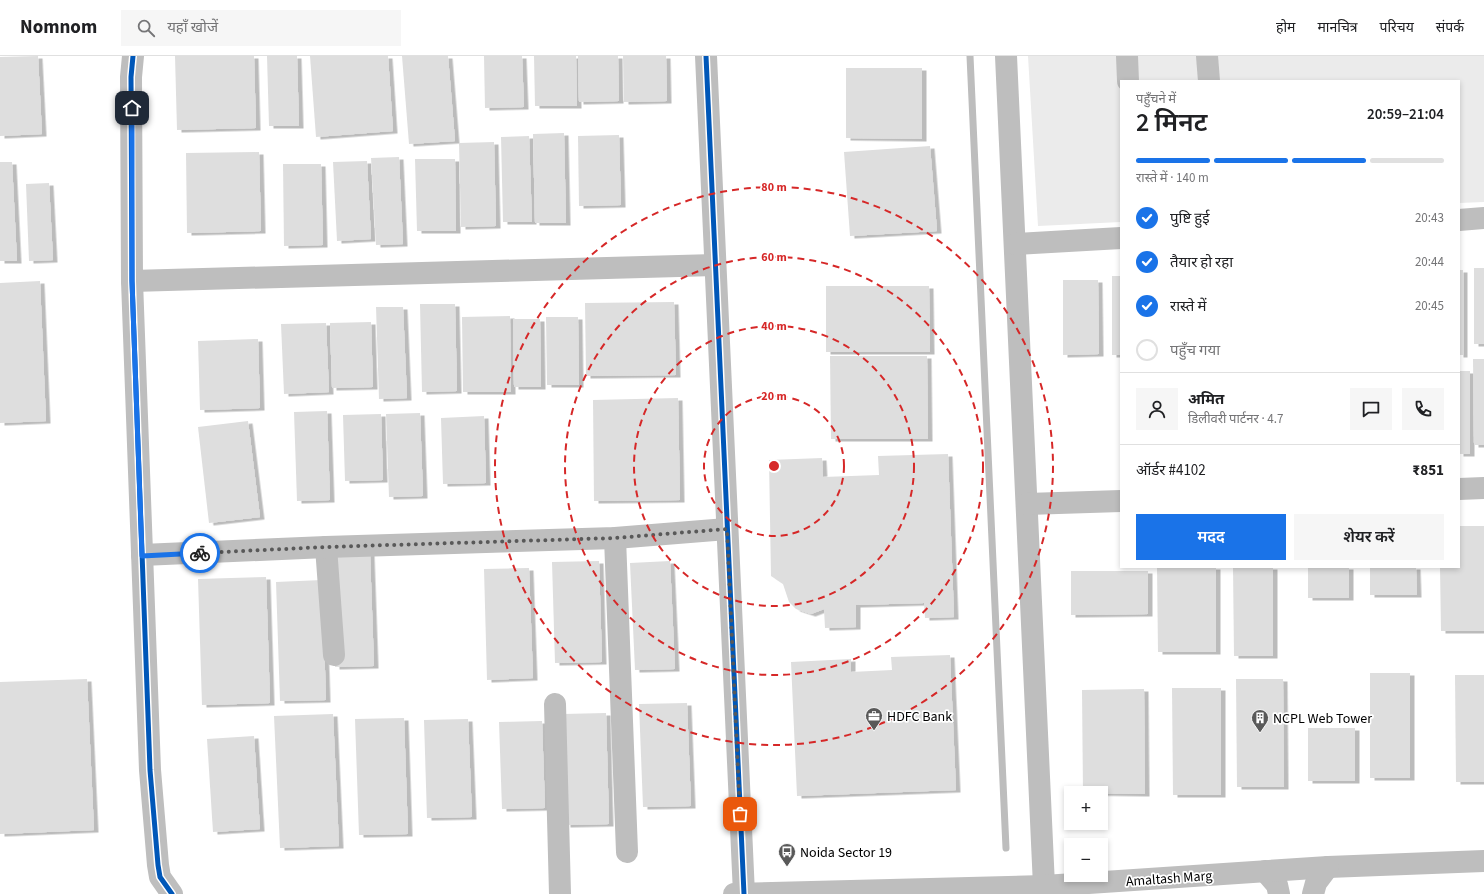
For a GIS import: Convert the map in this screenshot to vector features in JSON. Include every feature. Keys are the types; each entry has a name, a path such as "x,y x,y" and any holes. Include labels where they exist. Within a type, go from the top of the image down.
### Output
{"street":[{"path":"133,56 131,77 132,281 150,770 161,888"},
{"path":"706,56 744,894"},
{"path":"1006,56 1044,886"},
{"path":"1127,56 1128,80"},
{"path":"1207,56 1209,80"},
{"path":"1460,220 1484,218"},
{"path":"1015,244 1120,238"},
{"path":"132,281 715,265"},
{"path":"1460,488 1484,488"},
{"path":"1027,504 1120,500"},
{"path":"142,556 326,547 615,538 727,529"},
{"path":"615,538 627,852"},
{"path":"326,547 334,655"},
{"path":"556,704 560,894"},
{"name":"Amaltash Marg","path":"734,894 1044,886 1328,868 1484,861"},
{"path":"1313,894 1316,883 1328,868"},
{"path":"1265,872 1276,884 1279,894"}],"shaded area":[{"path":"1028,56 1484,56 1484,202 1460,203 1460,80 1120,80 1120,222 1038,226"}],"building":[{"path":"38,56 42,134 0,136 0,57"},
{"path":"175,56 254,56 256,128 177,130"},
{"path":"267,56 297,56 299,126 269,126"},
{"path":"310,56 388,56 393,131 316,137"},
{"path":"402,56 448,56 455,141 409,144"},
{"path":"484,56 522,56 524,107 485,108"},
{"path":"534,56 576,56 577,106 535,106"},
{"path":"578,56 618,56 619,101 579,102"},
{"path":"623,56 666,56 667,101 624,102"},
{"path":"846,68 922,68 922,139 846,138"},
{"path":"564,133 566,223 535,223 533,134"},
{"path":"619,135 621,205 579,206 578,136"},
{"path":"529,136 532,222 503,222 501,137"},
{"path":"494,142 496,226 461,227 459,143"},
{"path":"930,146 937,231 850,236 844,152"},
{"path":"259,152 261,231 187,233 186,153"},
{"path":"399,157 403,244 376,245 371,158"},
{"path":"415,159 455,159 456,231 417,231"},
{"path":"367,161 371,239 337,241 333,162"},
{"path":"0,162 12,162 17,261 0,261"},
{"path":"283,164 321,164 323,245 284,246"},
{"path":"49,183 53,260 29,261 26,184"},
{"path":"1474,268 1484,268 1484,344 1474,344"},
{"path":"1460,270 1463,270 1463,355 1460,355"},
{"path":"1112,276 1120,276 1120,355 1112,355"},
{"path":"1063,280 1098,280 1099,354 1063,355"},
{"path":"40,281 46,421 0,423 0,283"},
{"path":"826,286 929,286 930,352 826,352"},
{"path":"674,302 676,375 586,376 585,303"},
{"path":"420,304 455,304 457,391 422,392"},
{"path":"376,307 403,307 407,398 379,399"},
{"path":"510,316 511,392 463,392 462,317"},
{"path":"546,317 578,317 579,385 547,385"},
{"path":"513,319 540,319 541,387 514,387"},
{"path":"371,322 373,387 332,388 330,323"},
{"path":"326,323 329,392 284,394 281,324"},
{"path":"258,339 260,408 200,410 198,341"},
{"path":"830,356 927,356 928,439 831,439"},
{"path":"1473,359 1484,359 1484,445 1474,445"},
{"path":"1460,371 1470,371 1470,454 1460,454"},
{"path":"678,398 680,500 594,501 593,400"},
{"path":"327,411 330,500 297,501 294,412"},
{"path":"420,413 423,496 389,497 386,414"},
{"path":"381,414 383,480 345,481 343,415"},
{"path":"484,416 486,483 443,484 441,418"},
{"path":"248,421 260,517 209,523 198,427"},
{"path":"948,454 954,617 925,618 924,603 856,605 856,627 825,628 824,609 811,614 796,609 789,602 783,584 771,576 769,460 822,458 823,477 879,475 878,456"},
{"path":"1460,526 1484,526 1484,631 1441,631 1440,568 1460,568"},
{"path":"370,553 374,666 335,667 332,554"},
{"path":"599,561 602,662 555,663 552,562"},
{"path":"670,561 675,669 635,670 630,563"},
{"path":"529,568 533,678 487,680 484,569"},
{"path":"1157,568 1216,568 1216,652 1158,652"},
{"path":"1233,568 1273,568 1273,656 1234,656"},
{"path":"1308,568 1349,568 1349,598 1308,598"},
{"path":"1370,568 1416,568 1417,595 1370,595"},
{"path":"1071,571 1148,571 1148,614 1071,615"},
{"path":"266,577 270,703 202,705 198,579"},
{"path":"322,580 326,700 280,701 276,582"},
{"name":"HDFC Bank","path":"950,655 956,790 797,796 791,662 851,659 851,672 892,670 891,657"},
{"path":"1370,673 1410,673 1410,778 1370,778"},
{"path":"1455,675 1484,675 1484,782 1456,782"},
{"path":"87,679 94,830 0,834 0,682"},
{"name":"NCPL Web Tower","path":"1236,679 1283,679 1284,787 1237,787"},
{"path":"1172,688 1221,688 1221,795 1173,795"},
{"path":"1144,689 1145,794 1108,793 1108,786 1083,786 1082,690"},
{"path":"687,703 691,806 643,807 639,704"},
{"path":"606,713 609,824 566,825 563,714"},
{"path":"333,714 339,846 280,848 274,716"},
{"path":"404,718 408,834 359,835 355,719"},
{"path":"468,719 472,817 427,818 424,720"},
{"path":"542,721 545,808 502,809 499,722"},
{"path":"1308,728 1355,728 1355,781 1308,781"},
{"path":"254,736 260,829 213,832 207,739"}],"waterway":[{"path":"970,56 1006,848"}],"cycle path":[{"path":"133,56 131,77 132,281 150,770 160,877 172,894"},
{"path":"706,56 744,894"}],"way so far":[{"path":"200,553 326,547 615,538 727,529 740,814"}],"place":[{"name":"HDFC Bank","path":"874,731"},
{"name":"NCPL Web Tower","path":"1260,733"},
{"name":"Noida Sector 19","path":"787,867"}],"route":[{"path":"132,108 132,281 142,556 200,553"}]}
